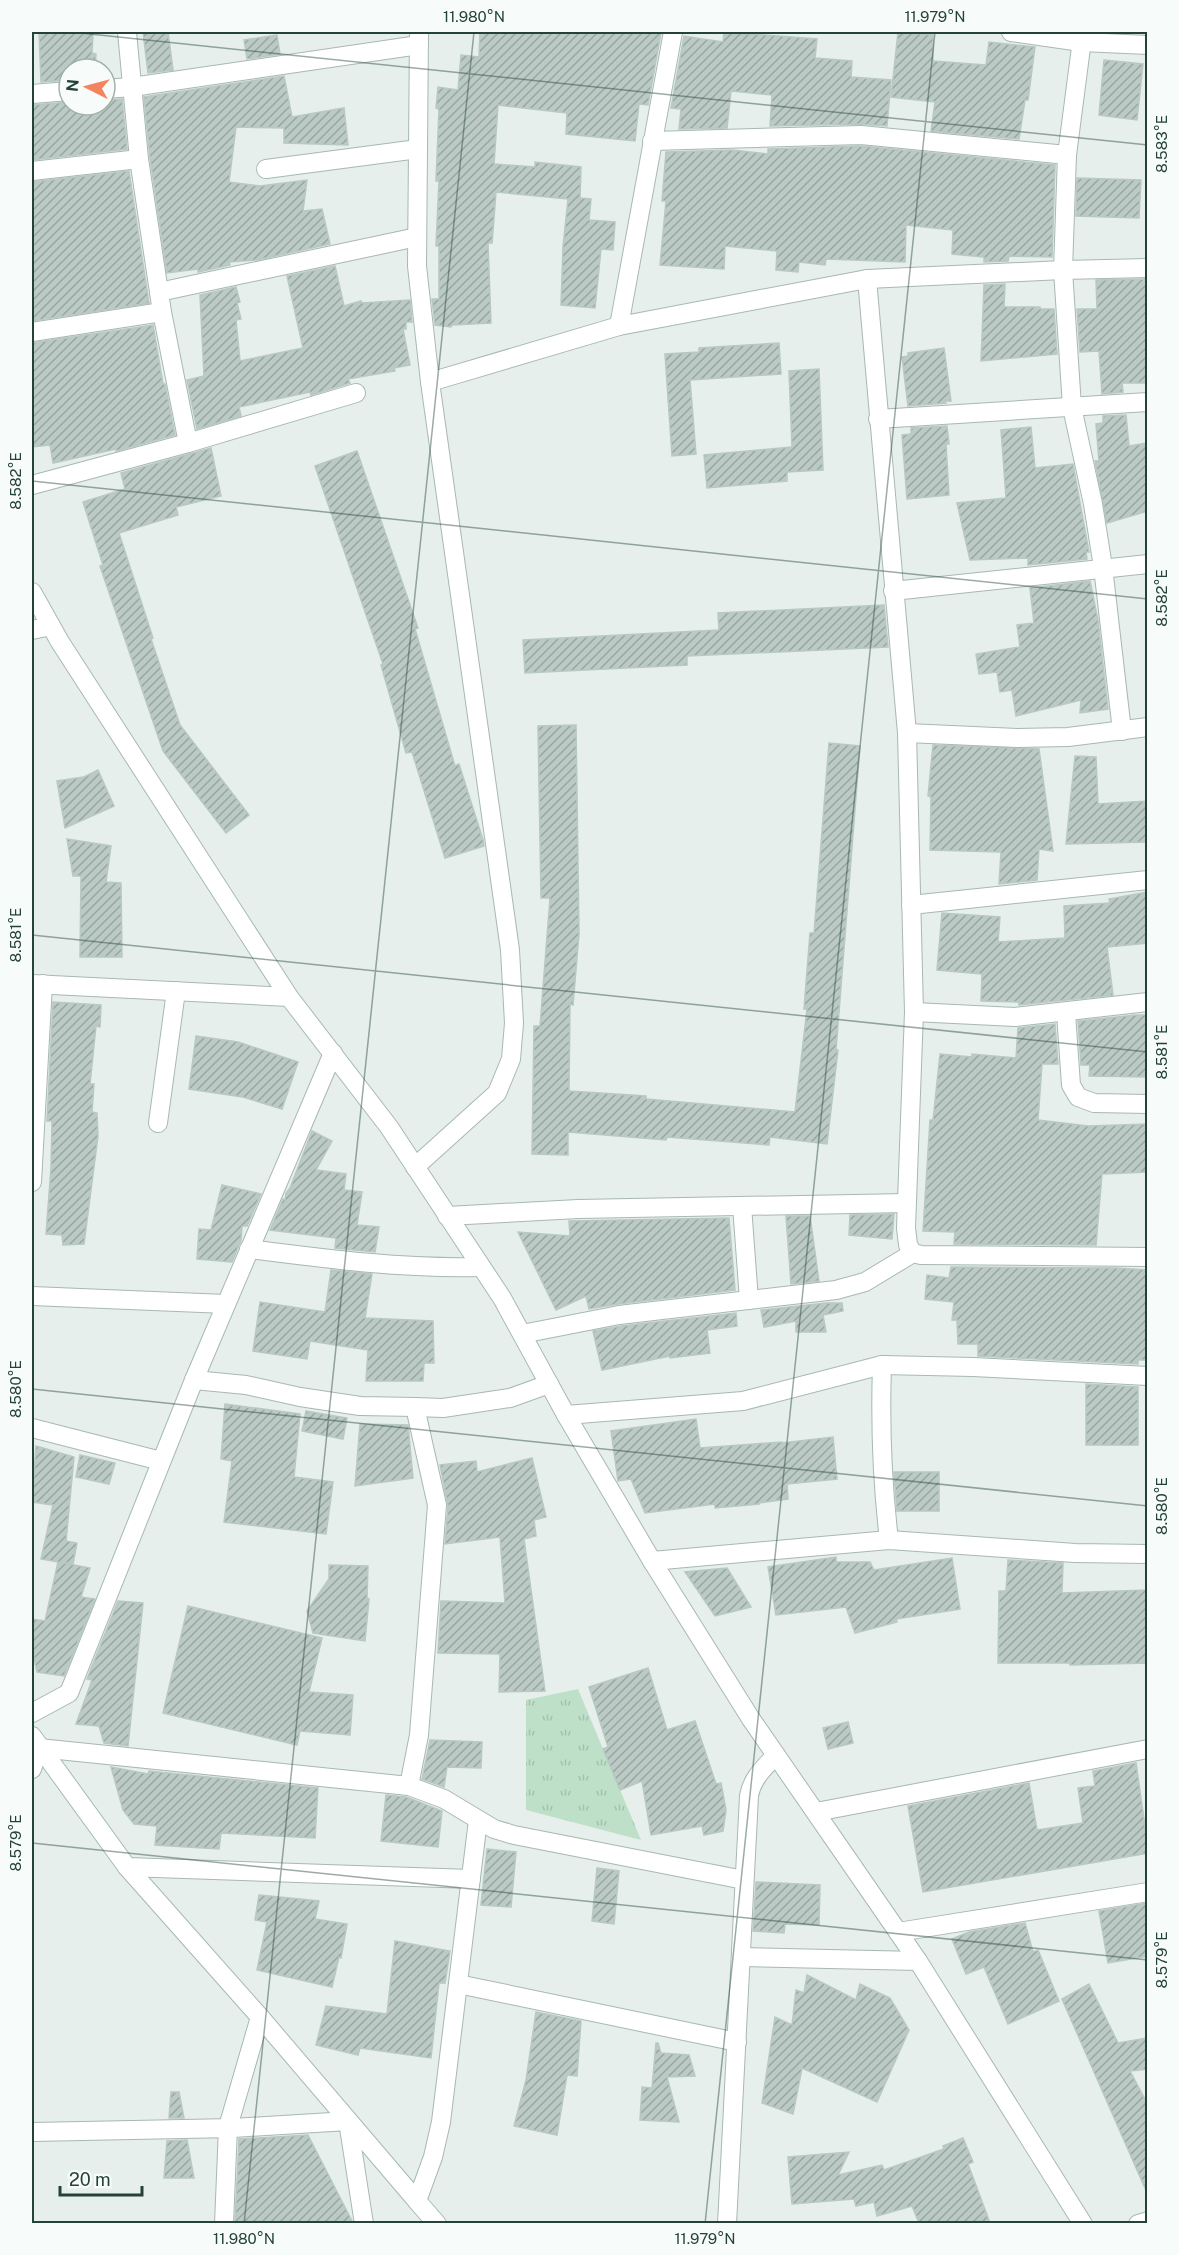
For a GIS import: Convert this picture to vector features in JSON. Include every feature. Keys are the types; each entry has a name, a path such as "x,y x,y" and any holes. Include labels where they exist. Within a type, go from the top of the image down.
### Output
{"street":[{"path":"127,32 139,159 162,312 188,443"},
{"path":"619,326 673,32"},
{"path":"1011,32 1148,45"},
{"path":"1082,37 1067,155 1063,270 1072,407 1093,504 1103,567 1122,731"},
{"path":"117,88 365,51 419,38 417,266 430,382 510,950 514,1023 511,1059 497,1093 415,1167"},
{"path":"32,94 57,92"},
{"path":"652,141 861,135 1067,155"},
{"path":"266,169 418,149"},
{"path":"32,171 139,159"},
{"path":"159,292 417,237"},
{"path":"430,382 619,326 867,279 1148,268"},
{"path":"867,279 907,732 914,1012 907,1203 908,1245 913,1253 921,1255 1148,1257"},
{"path":"32,333 162,312"},
{"path":"32,485 188,443 356,393"},
{"path":"878,419 1148,402"},
{"path":"893,591 1148,564"},
{"path":"32,592 183,836 289,997 389,1127 502,1298 652,1561 751,1719 918,1961 1083,2223"},
{"path":"32,630 51,626"},
{"path":"907,732 1017,738 1068,737 1148,727"},
{"path":"911,905 1148,880"},
{"path":"32,1182 37,984 289,997"},
{"path":"158,1123 176,991"},
{"path":"914,1012 1016,1017 1148,1002"},
{"path":"1066,1012 1071,1085 1078,1097 1094,1102 1148,1104"},
{"path":"32,1713 69,1693 194,1380 333,1053"},
{"path":"447,1216 578,1209 907,1203"},
{"path":"742,1206 749,1300"},
{"path":"249,1249 359,1264 434,1268 481,1267"},
{"path":"522,1334 619,1315 836,1290 865,1282 913,1253"},
{"path":"32,1296 226,1304"},
{"path":"567,1415 743,1401 882,1365 1148,1376"},
{"path":"882,1365 880,1431 882,1488 890,1540"},
{"path":"194,1380 246,1385 300,1397 360,1406 443,1408 510,1398 549,1384"},
{"path":"409,1786 420,1735 437,1505 415,1407"},
{"path":"32,1428 161,1461"},
{"path":"652,1561 890,1540 1075,1553 1148,1554"},
{"path":"35,1742 409,1786 444,1798 494,1829 514,1835 744,1880"},
{"path":"32,1769 35,1742"},
{"path":"35,1742 127,1867 437,2223"},
{"path":"816,1812 1148,1749"},
{"path":"727,2223 751,1785 776,1755"},
{"path":"417,2201 433,2157 441,2122 478,1820"},
{"path":"127,1867 471,1880"},
{"path":"898,1932 1148,1892"},
{"path":"741,1957 918,1961"},
{"path":"458,1984 737,2042"},
{"path":"224,2223 228,2127 260,2017"},
{"path":"32,2132 228,2127 348,2121"},
{"path":"348,2121 364,2223"},
{"path":"1138,2223 1148,2221"}],"green space":[{"path":"578,1689 641,1840 526,1810 526,1700"}],"building":[{"path":"39,32 93,32 92,53 96,54 96,57 57,57 57,81 41,82"},
{"path":"143,32 168,32 173,70 148,73"},
{"path":"480,32 661,33 648,105 639,104 635,141 566,134 567,113 498,105 494,164 535,167 535,162 581,167 580,198 591,199 589,220 615,222 613,250 601,249 595,308 561,305 563,247 568,199 496,192 492,243 488,243 491,323 452,325 451,327 435,325 432,299 439,299 439,246 436,246 439,181 436,181 438,87 458,90 461,55 479,57"},
{"path":"724,32 817,39 815,58 852,61 851,77 891,80 887,126 861,124 770,126 772,95 731,91 727,128 679,129 681,109 671,108 684,36 723,42"},
{"path":"898,32 933,35 933,61 986,65 989,42 1035,47 1028,100 1025,100 1019,139 931,131 935,102 891,97"},
{"path":"277,35 280,54 247,59 244,40"},
{"path":"1104,60 1143,64 1137,120 1099,115"},
{"path":"284,76 292,117 344,108 348,145 284,143 284,128 236,127 229,182 260,186 307,180 303,211 322,209 330,244 257,260 229,262 230,265 198,272 198,269 167,273 150,158 144,97"},
{"path":"117,99 122,99 127,149 32,160 32,105 57,103 57,117 117,117"},
{"path":"861,146 1055,165 1052,257 1009,256 1008,261 984,262 984,257 952,254 953,230 906,225 905,262 826,259 825,265 799,262 798,272 776,270 777,251 725,246 724,269 660,265 666,201 662,201 666,152 732,150 768,154 768,149"},
{"path":"129,171 149,303 32,321 32,182"},
{"path":"1077,178 1141,180 1139,218 1076,216"},
{"path":"335,266 344,306 361,301 362,303 410,300 412,322 406,322 406,329 403,329 410,365 394,368 395,371 348,379 350,383 311,395 310,392 239,407 241,416 197,429 187,380 204,376 200,295 236,287 241,319 236,320 240,361 303,348 287,276"},
{"path":"1148,279 1148,383 1122,383 1123,392 1102,394 1099,351 1080,352 1077,309 1097,309 1096,280"},
{"path":"1005,284 1004,307 1054,309 1057,354 981,361 984,285"},
{"path":"153,325 175,435 116,451 116,449 53,463 50,445 32,447 32,343"},
{"path":"779,343 781,374 690,380 696,454 672,456 665,354 699,352 699,348"},
{"path":"944,348 951,401 908,406 902,357 908,356 908,353"},
{"path":"819,369 823,470 787,472 787,481 707,488 704,455 792,447 789,371"},
{"path":"1126,415 1129,446 1148,443 1148,511 1107,523 1095,461 1099,461 1096,424 1103,423 1103,416"},
{"path":"947,426 949,495 907,499 902,435 911,434 911,428"},
{"path":"1031,427 1035,468 1073,464 1089,552 1086,552 1087,559 1028,565 1028,558 970,560 957,503 1006,498 1001,430"},
{"path":"211,448 221,496 176,507 178,515 119,533 180,725 249,815 226,833 163,751 100,566 103,565 83,502 125,489 121,473"},
{"path":"357,451 418,628 415,629 455,766 459,764 483,840 484,846 445,858 412,752 406,753 381,665 383,664 315,466"},
{"path":"1090,581 1098,620 1108,709 1080,713 1081,700 1016,716 1012,690 1000,692 997,672 979,674 976,654 1020,647 1017,625 1034,623 1030,588"},
{"path":"884,605 888,647 687,656 687,665 525,673 523,640 719,630 718,613"},
{"path":"576,725 579,934 573,1005 570,1004 569,1091 646,1096 646,1099 795,1112 807,1009 804,1009 810,933 814,933 829,743 860,746 836,1050 838,1050 827,1144 770,1137 769,1145 568,1132 568,1155 532,1154 534,1026 540,1026 550,898 541,898 538,726"},
{"path":"933,745 1039,749 1053,851 1039,849 1037,880 999,884 1001,852 930,850 931,797 928,796"},
{"path":"1075,756 1096,757 1098,804 1148,801 1148,842 1066,844"},
{"path":"98,770 114,806 65,828 57,781 84,777"},
{"path":"67,839 111,846 106,882 121,883 122,957 80,957 81,876 73,876"},
{"path":"1148,892 1148,943 1107,947 1113,995 1019,1005 1019,1002 981,1001 982,974 937,970 942,913 1000,917 998,942 1065,938 1064,906 1110,903 1109,899"},
{"path":"53,1002 101,1005 100,1027 96,1026 90,1084 94,1084 92,1112 97,1113 98,1136 84,1244 63,1245 62,1235 46,1234 51,1168 52,1121 47,1121"},
{"path":"1148,1015 1148,1077 1089,1076 1090,1065 1081,1065 1078,1021"},
{"path":"1055,1024 1058,1064 1042,1064 1038,1120 1088,1126 1148,1124 1148,1172 1102,1174 1096,1245 954,1244 955,1232 923,1231 930,1120 933,1120 940,1054 1016,1058 1018,1028"},
{"path":"196,1036 238,1042 298,1062 282,1109 243,1097 189,1089"},
{"path":"312,1131 332,1141 316,1170 346,1174 344,1190 362,1192 357,1225 379,1227 375,1252 335,1248 336,1238 270,1230 283,1199 285,1200"},
{"path":"222,1185 261,1194 247,1226 242,1226 241,1240 232,1262 197,1259 199,1229 211,1230"},
{"path":"894,1214 892,1239 849,1235 850,1215"},
{"path":"786,1216 810,1216 819,1281 791,1284"},
{"path":"729,1218 735,1290 589,1309 586,1296 556,1310 518,1232 570,1236 569,1221"},
{"path":"951,1267 1147,1270 1147,1360 1138,1360 1138,1364 978,1356 978,1344 958,1344 957,1320 952,1320 954,1302 925,1299 927,1275 949,1278"},
{"path":"331,1270 372,1274 365,1318 433,1321 434,1363 424,1363 423,1381 366,1381 368,1350 310,1341 307,1359 253,1351 260,1302 325,1312"},
{"path":"842,1303 843,1311 823,1315 826,1332 796,1332 796,1321 764,1327 761,1310"},
{"path":"736,1313 737,1326 707,1330 710,1353 670,1358 670,1356 602,1370 593,1331"},
{"path":"1086,1384 1138,1387 1138,1445 1086,1445"},
{"path":"225,1404 300,1414 294,1477 333,1482 326,1534 224,1522 232,1461 221,1459"},
{"path":"306,1411 347,1418 343,1439 302,1431"},
{"path":"696,1419 700,1448 833,1437 837,1479 787,1484 788,1499 759,1504 715,1508 715,1504 645,1513 631,1479 618,1481 611,1431"},
{"path":"360,1424 408,1425 413,1478 355,1486"},
{"path":"36,1446 74,1457 66,1541 77,1543 73,1564 59,1562 90,1568 81,1597 95,1599 64,1676 37,1672 32,1649 32,1619 45,1621 58,1562 41,1559 53,1505 32,1502"},
{"path":"80,1455 115,1463 109,1484 76,1477"},
{"path":"532,1458 546,1517 534,1520 536,1536 524,1539 545,1691 499,1692 500,1654 438,1653 441,1601 505,1603 500,1537 445,1544 448,1506 440,1465 476,1461 477,1472"},
{"path":"894,1472 939,1472 939,1511 897,1511"},
{"path":"836,1557 836,1562 870,1562 874,1570 952,1558 960,1609 896,1619 897,1622 855,1633 846,1607 776,1615 768,1567"},
{"path":"1008,1560 1063,1563 1062,1593 1148,1590 1148,1663 1070,1665 1070,1663 998,1663 999,1591 1006,1591"},
{"path":"329,1565 368,1566 367,1598 369,1599 365,1641 313,1633 307,1611 329,1579"},
{"path":"727,1568 751,1607 715,1616 685,1572"},
{"path":"118,1601 143,1603 128,1746 104,1743 99,1726 76,1724 92,1680 87,1679"},
{"path":"188,1606 322,1638 309,1692 353,1695 350,1735 300,1731 297,1745 163,1713"},
{"path":"648,1668 667,1730 695,1721 716,1784 721,1783 726,1810 723,1831 704,1835 702,1826 651,1835 642,1781 620,1790 603,1749 608,1747 589,1687"},
{"path":"848,1722 853,1743 828,1749 823,1728"},
{"path":"430,1740 482,1742 481,1768 447,1767 444,1787 422,1779"},
{"path":"1136,1763 1145,1826 1148,1826 1148,1853 923,1892 908,1806 1029,1783 1037,1830 1083,1823 1078,1788 1095,1786 1093,1771"},
{"path":"111,1767 148,1774 149,1771 318,1788 315,1838 221,1833 219,1849 155,1845 157,1826 134,1824 123,1810"},
{"path":"386,1795 406,1797 442,1811 438,1847 381,1841"},
{"path":"487,1849 516,1852 511,1907 481,1905"},
{"path":"597,1868 619,1871 614,1924 592,1921"},
{"path":"756,1882 820,1885 819,1925 785,1924 784,1933 753,1931"},
{"path":"259,1895 319,1901 315,1919 347,1924 341,1958 339,1957 332,1987 257,1970 267,1922 255,1920"},
{"path":"1148,1903 1148,1956 1108,1963 1099,1911"},
{"path":"1025,1923 1033,1952 1038,1950 1059,2001 1008,2024 984,1967 966,1974 952,1939 969,1932"},
{"path":"395,1941 450,1951 445,1983 439,1983 431,2058 360,2048 358,2055 316,2045 326,2006 387,2014"},
{"path":"807,1975 856,2000 860,1984 890,1998 909,2030 877,2102 802,2068 793,2114 762,2103 775,2017 792,2025 796,1990 804,1993"},
{"path":"1089,1984 1118,2043 1148,2038 1148,2069 1130,2071 1148,2105 1148,2195 1062,1999"},
{"path":"536,2012 581,2021 577,2076 567,2075 557,2135 514,2126 526,2080"},
{"path":"656,2043 661,2053 689,2055 695,2076 667,2077 679,2122 640,2120 642,2087 652,2088"},
{"path":"171,2092 179,2092 184,2118 169,2118"},
{"path":"308,2135 353,2223 235,2223 239,2139"},
{"path":"963,2138 973,2162 968,2164 990,2223 919,2223 912,2206 877,2216 874,2202 856,2206 854,2199 792,2204 788,2157 849,2152 838,2175 882,2165 884,2170 944,2149 943,2146"},
{"path":"187,2140 194,2178 164,2178 167,2141"}]}
